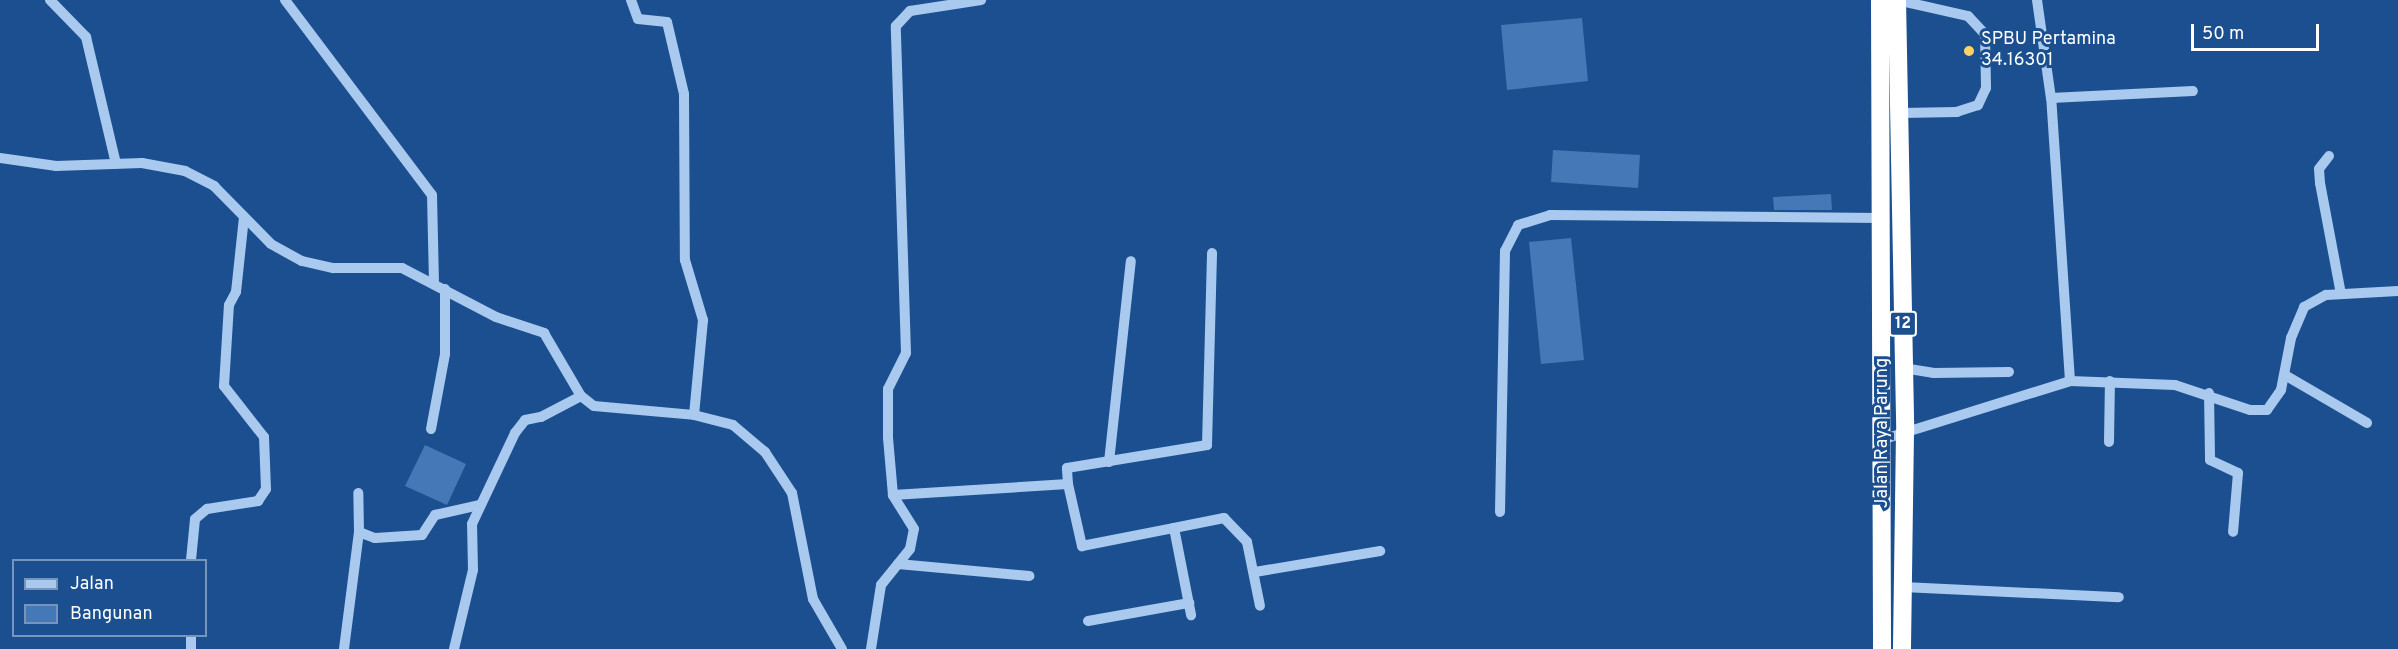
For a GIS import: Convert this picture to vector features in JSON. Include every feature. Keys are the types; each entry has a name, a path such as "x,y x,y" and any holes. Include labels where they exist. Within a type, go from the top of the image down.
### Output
{"highway":[{"name":"Jalan Raya Parung","path":"1881,0 1882,649"},
{"name":"Jalan Raya Parung","path":"1897,0 1902,113 1905,432 1902,649"}],"street":[{"path":"50,0 86,37 116,164"},
{"path":"285,0 432,195 434,281"},
{"path":"632,0 638,19 667,22 684,94 685,260 703,320 694,415"},
{"path":"871,649 881,585 910,549 914,529 893,495 888,397 906,344 896,26 910,11 981,0"},
{"path":"1897,0 1968,16 1985,34 1986,88 1978,105 1957,112 1902,113"},
{"path":"2037,0 2051,98 2070,381"},
{"path":"2051,98 2193,91"},
{"path":"2329,156 2319,169 2320,183 2341,294"},
{"path":"0,158 56,166 151,164 195,176 271,243 302,261 333,268 396,266 434,281 496,317 544,333 581,396 601,408 694,415 749,435 792,493 813,599 842,649"},
{"path":"1500,513 1505,251 1518,225 1550,215 1880,218"},
{"path":"191,559 195,519 207,509 258,501 266,489 264,437 224,386 229,305 236,292 244,217"},
{"path":"1212,253 1207,445 1067,468 1068,484 1083,546 1224,519 1247,542 1255,572 1260,606"},
{"path":"1109,462 1131,261"},
{"path":"431,429 445,354 445,289"},
{"path":"1881,440 1964,418 2070,381 2175,384 2209,393 2250,410 2267,410 2286,375 2291,339 2304,307 2341,294 2398,291"},
{"path":"1904,368 1933,373 2009,372"},
{"path":"2286,375 2367,423"},
{"path":"2109,442 2110,381"},
{"path":"2209,393 2210,460 2238,473 2233,532"},
{"path":"454,649 474,570 472,524 479,505 525,420 542,417 581,396"},
{"path":"893,495 1068,484"},
{"path":"344,649 359,532 358,493"},
{"path":"359,532 375,538 422,535 435,515 479,505"},
{"path":"1174,528 1191,615"},
{"path":"1255,572 1380,551"},
{"path":"898,564 1029,576"},
{"path":"1903,587 2119,597"},
{"path":"1088,621 1189,603"}],"building":[{"path":"1582,18 1588,81 1507,90 1501,25"},
{"path":"1553,150 1640,155 1638,188 1551,182"},
{"path":"1831,194 1832,210 1774,210 1773,197"},
{"path":"1571,238 1584,360 1541,364 1529,242"},
{"path":"425,445 466,464 447,505 405,486"}],"place":[{"name":"SPBU Pertamina 34.16301","path":"1969,51"}]}
